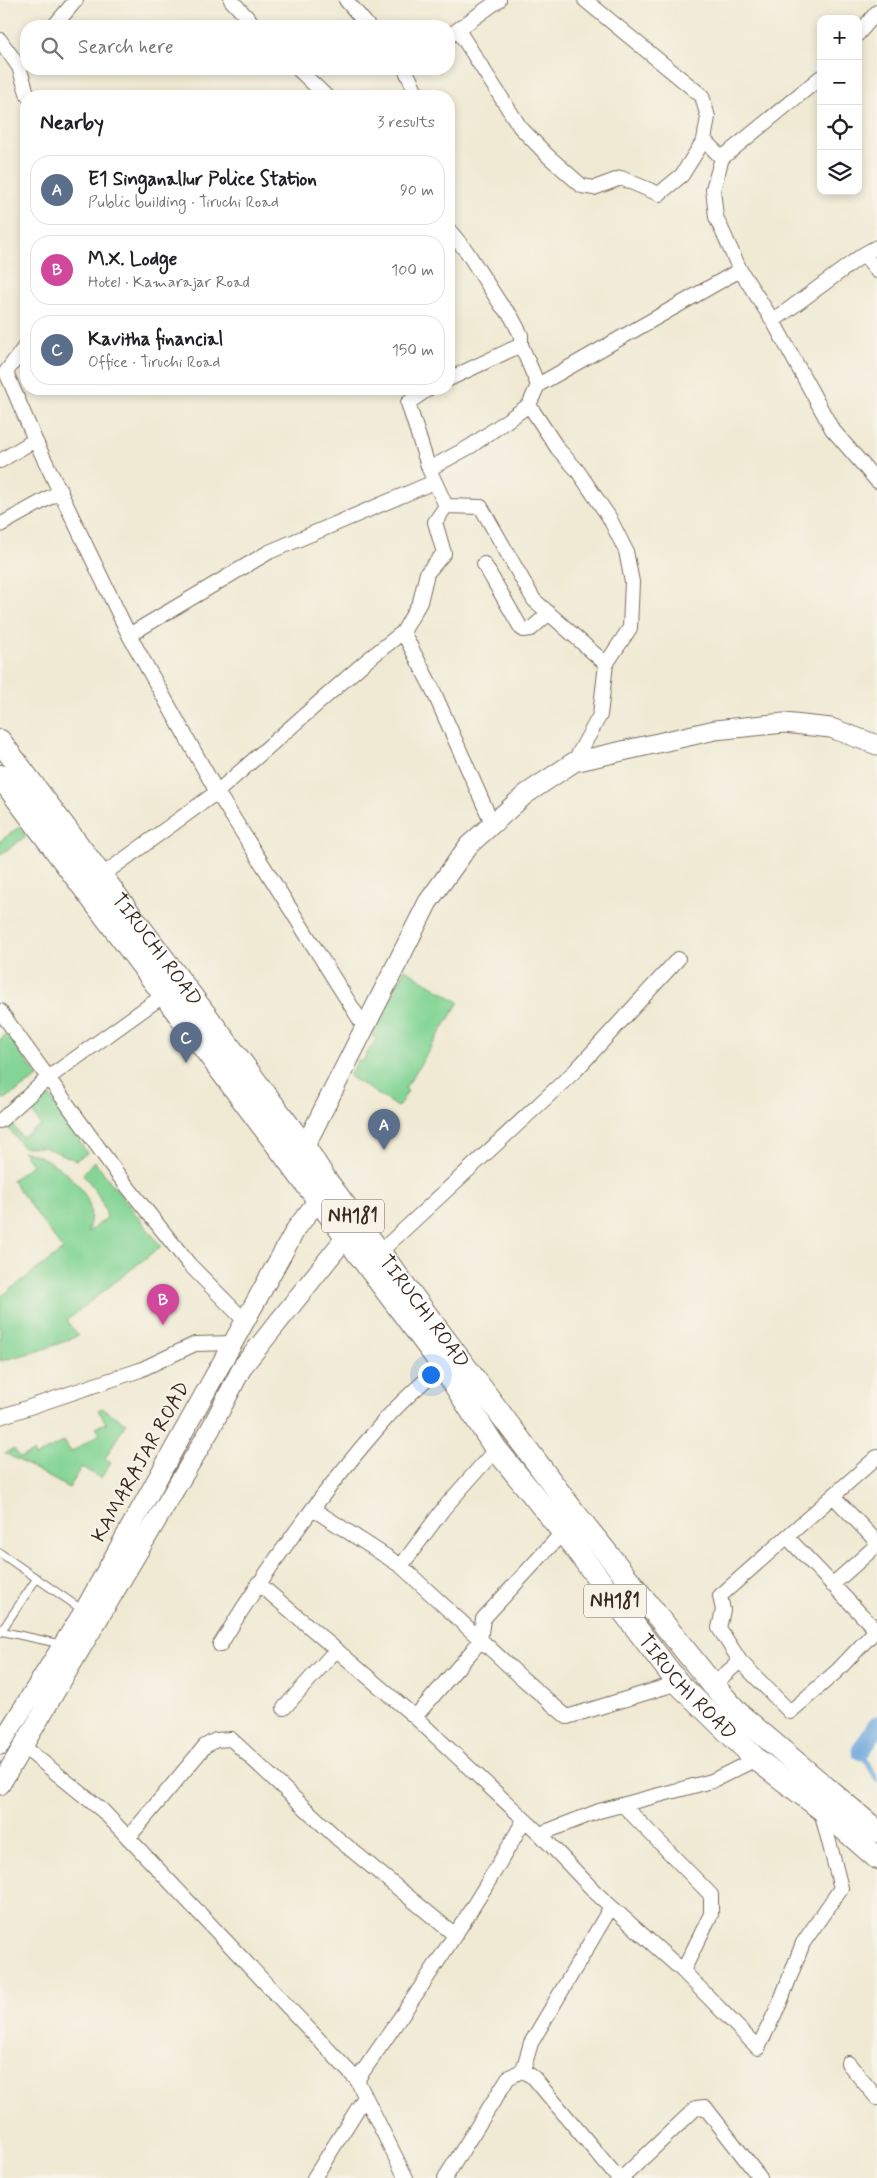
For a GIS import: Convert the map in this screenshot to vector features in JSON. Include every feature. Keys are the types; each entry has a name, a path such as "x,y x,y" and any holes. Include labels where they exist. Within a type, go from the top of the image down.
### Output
{"highway":[{"name":"TIRUCHI ROAD","path":"4,756 101,876 304,1146 325,1180 381,1251 573,1511 714,1685"},
{"name":"TIRUCHI ROAD","path":"0,776 295,1168"},
{"name":"NH181","path":"295,1168 442,1365"},
{"name":"TIRUCHI ROAD","path":"442,1365 496,1449 563,1532 678,1683 756,1758 826,1800 877,1858"},
{"name":"NH181","path":"714,1685 741,1716 826,1800 877,1831"}],"main road":[{"path":"295,1168 304,1146 428,902 469,845 526,794 574,762 716,730 784,723 831,728 877,745"},
{"name":"KAMARAJAR ROAD","path":"0,1745 84,1611 296,1229 318,1200"},
{"name":"KAMARAJAR ROAD","path":"0,1785 77,1658 210,1430 243,1366 346,1237"}],"street":[{"path":"59,20 76,0"},
{"path":"231,0 249,20"},
{"path":"346,0 363,20"},
{"path":"455,32 499,0"},
{"path":"455,36 520,127 548,156 582,186 594,188 621,178 659,194 682,175 704,140 708,117 702,96 584,0"},
{"path":"862,29 877,12"},
{"path":"0,40 20,60"},
{"path":"25,75 27,90"},
{"path":"304,75 320,90"},
{"path":"408,75 415,90"},
{"path":"817,80 722,158 713,188 716,217 740,270 773,321 832,429 877,481"},
{"path":"704,140 722,158"},
{"path":"455,237 467,252 501,305 511,316 521,335 521,345 538,384"},
{"path":"773,321 864,254 877,247"},
{"path":"864,254 877,271"},
{"path":"129,635 269,552 431,476 529,405 538,384 740,270"},
{"path":"455,376 521,345"},
{"path":"20,352 3,373 129,635 217,792 364,1028"},
{"path":"419,395 408,402 431,476 446,506"},
{"path":"529,405 558,449 577,470 609,517 626,551 632,582 630,628 606,664 600,715 574,762"},
{"path":"0,461 35,440"},
{"path":"0,525 61,492"},
{"path":"446,506 481,507 526,589 534,600 606,664"},
{"path":"101,876 217,792 365,662 403,632 420,602 427,573 444,553 435,522 446,506"},
{"path":"484,564 521,628 524,630 531,629 549,613"},
{"path":"403,632 432,688 492,823"},
{"path":"381,1251 576,1070 678,959"},
{"path":"0,1121 48,1078 164,995"},
{"path":"0,1011 115,1170 189,1264 246,1322"},
{"path":"0,1417 140,1370 195,1344 233,1343"},
{"path":"220,1645 258,1583 313,1509 385,1420 442,1365"},
{"path":"401,1566 444,1508 496,1449"},
{"path":"786,1537 876,1630 837,1671 790,1712 740,1661 719,1628 723,1610 720,1596 786,1537 877,1457"},
{"path":"832,1585 877,1544 833,1496"},
{"path":"313,1509 401,1566 480,1640 568,1717 678,1683"},
{"path":"415,1717 480,1640 483,1619 563,1532"},
{"path":"258,1583 415,1717 540,1834 568,1865 683,1972 758,2048 779,2004 803,1943 841,1888 826,1800"},
{"path":"284,1708 336,1650"},
{"path":"714,1685 740,1661"},
{"path":"128,1838 205,1746 216,1740 230,1739 337,1838 455,1936"},
{"path":"24,1747 103,1811 357,2080 406,2178"},
{"path":"540,1834 570,1821 623,1804 712,1781 756,1758"},
{"path":"623,1804 711,1895 711,1914 683,1972"},
{"path":"357,2080 431,1975 490,1882 524,1820"},
{"path":"445,2178 508,2078 523,2070 531,2044 611,1907"},
{"path":"848,2063 877,2098"},
{"path":"523,2070 534,2078 618,2178"},
{"path":"314,2178 366,2097"},
{"path":"622,2178 696,2108 704,2107 760,2178"}],"lane":[{"path":"0,1553 84,1611"},
{"path":"37,1578 0,1632 64,1644 77,1658"}],"green space":[{"path":"19,827 26,836 0,855 0,841"},
{"path":"405,969 459,1002 405,1089 408,1091 398,1107 349,1076 359,1059 362,1062 376,1039 372,1036"},
{"path":"7,1034 38,1077 5,1099 0,1097 0,1039"},
{"path":"49,1095 87,1153 76,1160 44,1147 23,1147 8,1128 12,1124 22,1137 41,1125 31,1110"},
{"path":"23,1151 54,1164 74,1180 87,1199 91,1212 88,1232 107,1218 101,1200 83,1174 94,1161 161,1246 67,1320 78,1336 42,1350 0,1361 0,1297 63,1250 12,1180 32,1165"},
{"path":"102,1408 126,1423 105,1458 111,1462 101,1478 81,1467 69,1488 5,1453 14,1449 20,1458 33,1452 35,1457 64,1441 71,1452 100,1434 96,1427 106,1423 98,1410"}],"waterway":[{"path":"861,1751 877,1725"},
{"path":"861,1751 877,1780"}],"place":[{"name":"Kavitha financial","path":"186,1063"},
{"name":"E1 Singanallur Police Station","path":"384,1150"},
{"name":"M.X. Lodge","path":"163,1325"}]}
